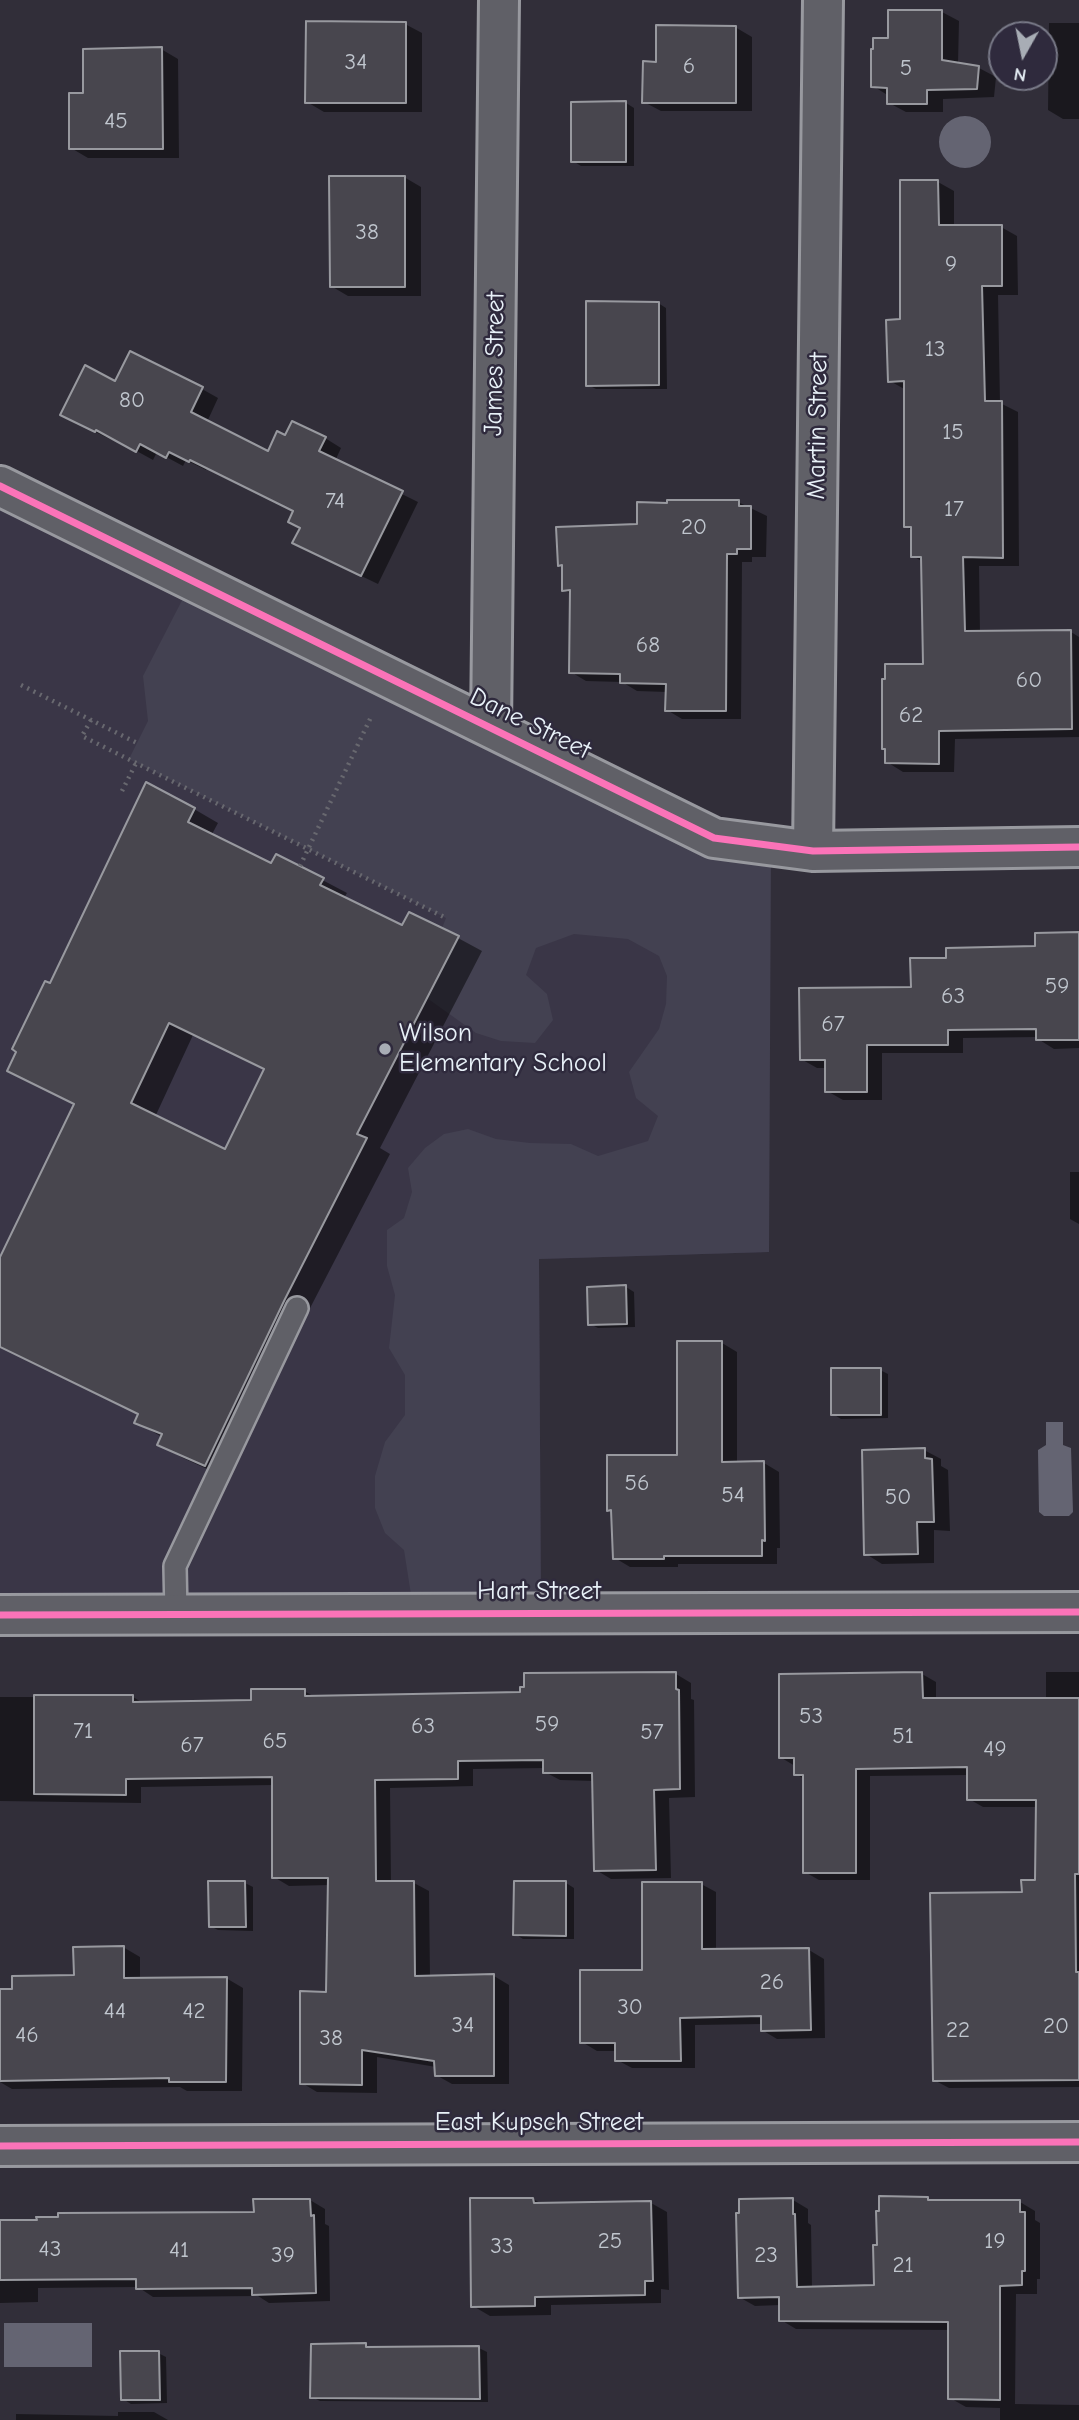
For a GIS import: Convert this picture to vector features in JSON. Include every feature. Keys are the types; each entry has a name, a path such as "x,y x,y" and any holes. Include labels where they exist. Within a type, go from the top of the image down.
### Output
{"street":[{"name":"James Street","path":"491,728 499,0"},
{"name":"Martin Street","path":"813,851 823,0"},
{"name":"Dane Street","path":"0,486 714,838 813,851 1079,847"},
{"name":"Hart Street","path":"0,1615 1079,1612"},
{"name":"East Kupsch Street","path":"0,2146 1079,2143"}],"lane":[{"path":"176,1614 175,1566 297,1308"}],"path":[{"path":"300,866 389,678"},
{"path":"21,685 137,743"},
{"path":"90,720 82,736 446,918"},
{"path":"122,791 136,763"}],"shaded area":[{"name":"Wilson Elementary School","path":"0,486 714,838 769,1252 539,1259 541,1613 0,1615"},
{"path":"192,581 771,846 769,1252 539,1259 541,1613 414,1614 404,1550 385,1533 375,1508 375,1476 385,1442 405,1415 405,1375 389,1348 395,1295 387,1266 387,1230 404,1218 412,1192 408,1168 425,1148 444,1134 468,1129 496,1139 571,1144 598,1156 648,1141 658,1116 636,1098 629,1072 659,1029 666,1004 667,976 659,956 628,939 574,934 536,948 526,975 547,994 553,1020 535,1043 501,1041 476,1033 427,998 458,936 442,928 446,918 129,759 148,721 143,676"}],"water":[{"path":"965,116 975,118 983,124 989,132 989,152 983,160 975,166 965,168 955,166 947,160 941,152 939,142 941,132 947,124 955,118"},
{"path":"1046,1422 1063,1422 1063,1445 1071,1448 1073,1512 1069,1516 1044,1516 1039,1512 1038,1450 1046,1445"},
{"path":"4,2323 92,2323 92,2367 4,2367"}],"building":[{"path":"888,10 942,10 942,60 979,66 977,89 927,90 927,104 887,104 887,88 871,87 871,49 873,38 888,38"},
{"path":"306,21 406,22 406,103 305,103"},
{"path":"656,25 736,26 736,103 642,103 643,61 656,62"},
{"path":"162,47 163,149 69,149 69,93 83,93 83,49"},
{"path":"626,101 626,162 571,162 571,102"},
{"path":"329,176 405,176 405,287 330,287"},
{"path":"900,180 938,180 939,225 1002,225 1002,286 982,286 985,401 1002,401 1003,558 963,557 965,631 1071,630 1072,729 939,731 939,764 885,763 885,749 882,749 882,679 885,679 885,664 923,664 921,557 911,557 911,527 904,527 904,381 888,382 886,320 900,319"},
{"path":"586,301 659,302 659,385 586,386"},
{"path":"130,351 203,387 191,412 268,451 277,431 285,435 292,421 326,437 319,451 403,491 361,576 292,543 300,528 288,522 293,511 190,460 189,462 169,452 166,458 140,444 136,452 96,430 95,432 60,415 85,365 115,381"},
{"path":"667,500 739,500 739,506 751,506 751,549 737,549 737,554 727,554 726,711 665,711 666,684 620,683 620,674 569,673 570,590 562,591 562,565 558,566 556,527 637,524 637,502 667,503"},
{"path":"146,782 195,808 188,822 271,863 276,854 324,878 320,885 402,925 409,912 459,936 357,1134 367,1138 285,1299 205,1466 157,1445 162,1434 134,1423 138,1414 0,1347 0,1257 74,1104 7,1071 16,1052 12,1049 45,981 50,983","holes":["169,1023 264,1069 225,1149 131,1103"]},
{"path":"1079,932 1079,1040 1036,1040 1036,1029 948,1030 948,1045 867,1045 867,1092 825,1092 825,1060 800,1060 799,988 911,987 910,958 946,958 946,948 1035,946 1035,933"},
{"path":"626,1285 627,1324 588,1325 587,1287"},
{"path":"677,1341 722,1341 722,1462 764,1461 765,1541 762,1540 762,1556 613,1559 611,1510 607,1511 607,1455 677,1455"},
{"path":"831,1368 881,1368 881,1415 831,1415"},
{"path":"925,1448 925,1458 932,1459 934,1522 917,1522 918,1554 864,1555 862,1450"},
{"path":"676,1672 676,1689 679,1690 680,1789 654,1790 656,1870 594,1871 592,1773 543,1773 543,1760 458,1761 458,1779 375,1780 376,1881 414,1881 415,1976 494,1974 494,2076 435,2076 434,2061 362,2050 362,2085 300,2084 300,1991 326,1992 328,1878 272,1878 272,1777 126,1779 126,1795 34,1794 34,1695 133,1695 133,1702 251,1700 251,1689 305,1689 305,1696 520,1692 520,1687 524,1687 524,1673"},
{"path":"922,1672 923,1698 1079,1698 1079,1874 1075,1874 1079,2080 933,2081 930,1893 1022,1892 1021,1880 1035,1880 1036,1800 967,1800 967,1767 856,1769 856,1873 803,1873 803,1775 794,1775 794,1758 779,1758 779,1674"},
{"path":"208,1881 245,1881 246,1927 209,1927"},
{"path":"514,1881 566,1881 566,1936 513,1935"},
{"path":"642,1882 702,1882 702,1949 809,1948 811,2030 761,2031 761,2016 680,2018 681,2061 615,2061 615,2043 580,2043 580,1970 642,1970"},
{"path":"124,1946 124,1978 227,1977 226,2082 169,2082 169,2078 0,2081 0,1989 12,1989 12,1976 74,1975 73,1947"},
{"path":"879,2196 928,2197 928,2200 1020,2200 1020,2212 1025,2212 1025,2271 1022,2271 1022,2285 1000,2286 1000,2400 948,2399 948,2322 779,2321 779,2297 738,2298 736,2213 739,2213 739,2199 793,2198 797,2287 874,2285 873,2245 877,2245 876,2211 879,2211"},
{"path":"470,2198 533,2198 534,2203 651,2201 653,2281 645,2281 645,2295 535,2297 535,2306 471,2307"},
{"path":"253,2199 310,2199 311,2216 314,2215 316,2293 252,2295 252,2288 136,2289 136,2279 0,2280 0,2220 37,2220 36,2217 58,2217 58,2213 254,2212"},
{"path":"366,2343 366,2347 479,2346 480,2399 310,2398 311,2344"},
{"path":"120,2351 159,2351 160,2400 121,2400"}],"cycle path":[{"path":"0,486 714,838 813,851 1079,847"},
{"path":"0,1615 1079,1612"},
{"path":"0,2146 1079,2142"}],"place":[{"name":"Wilson Elementary School","path":"385,1049"}]}
